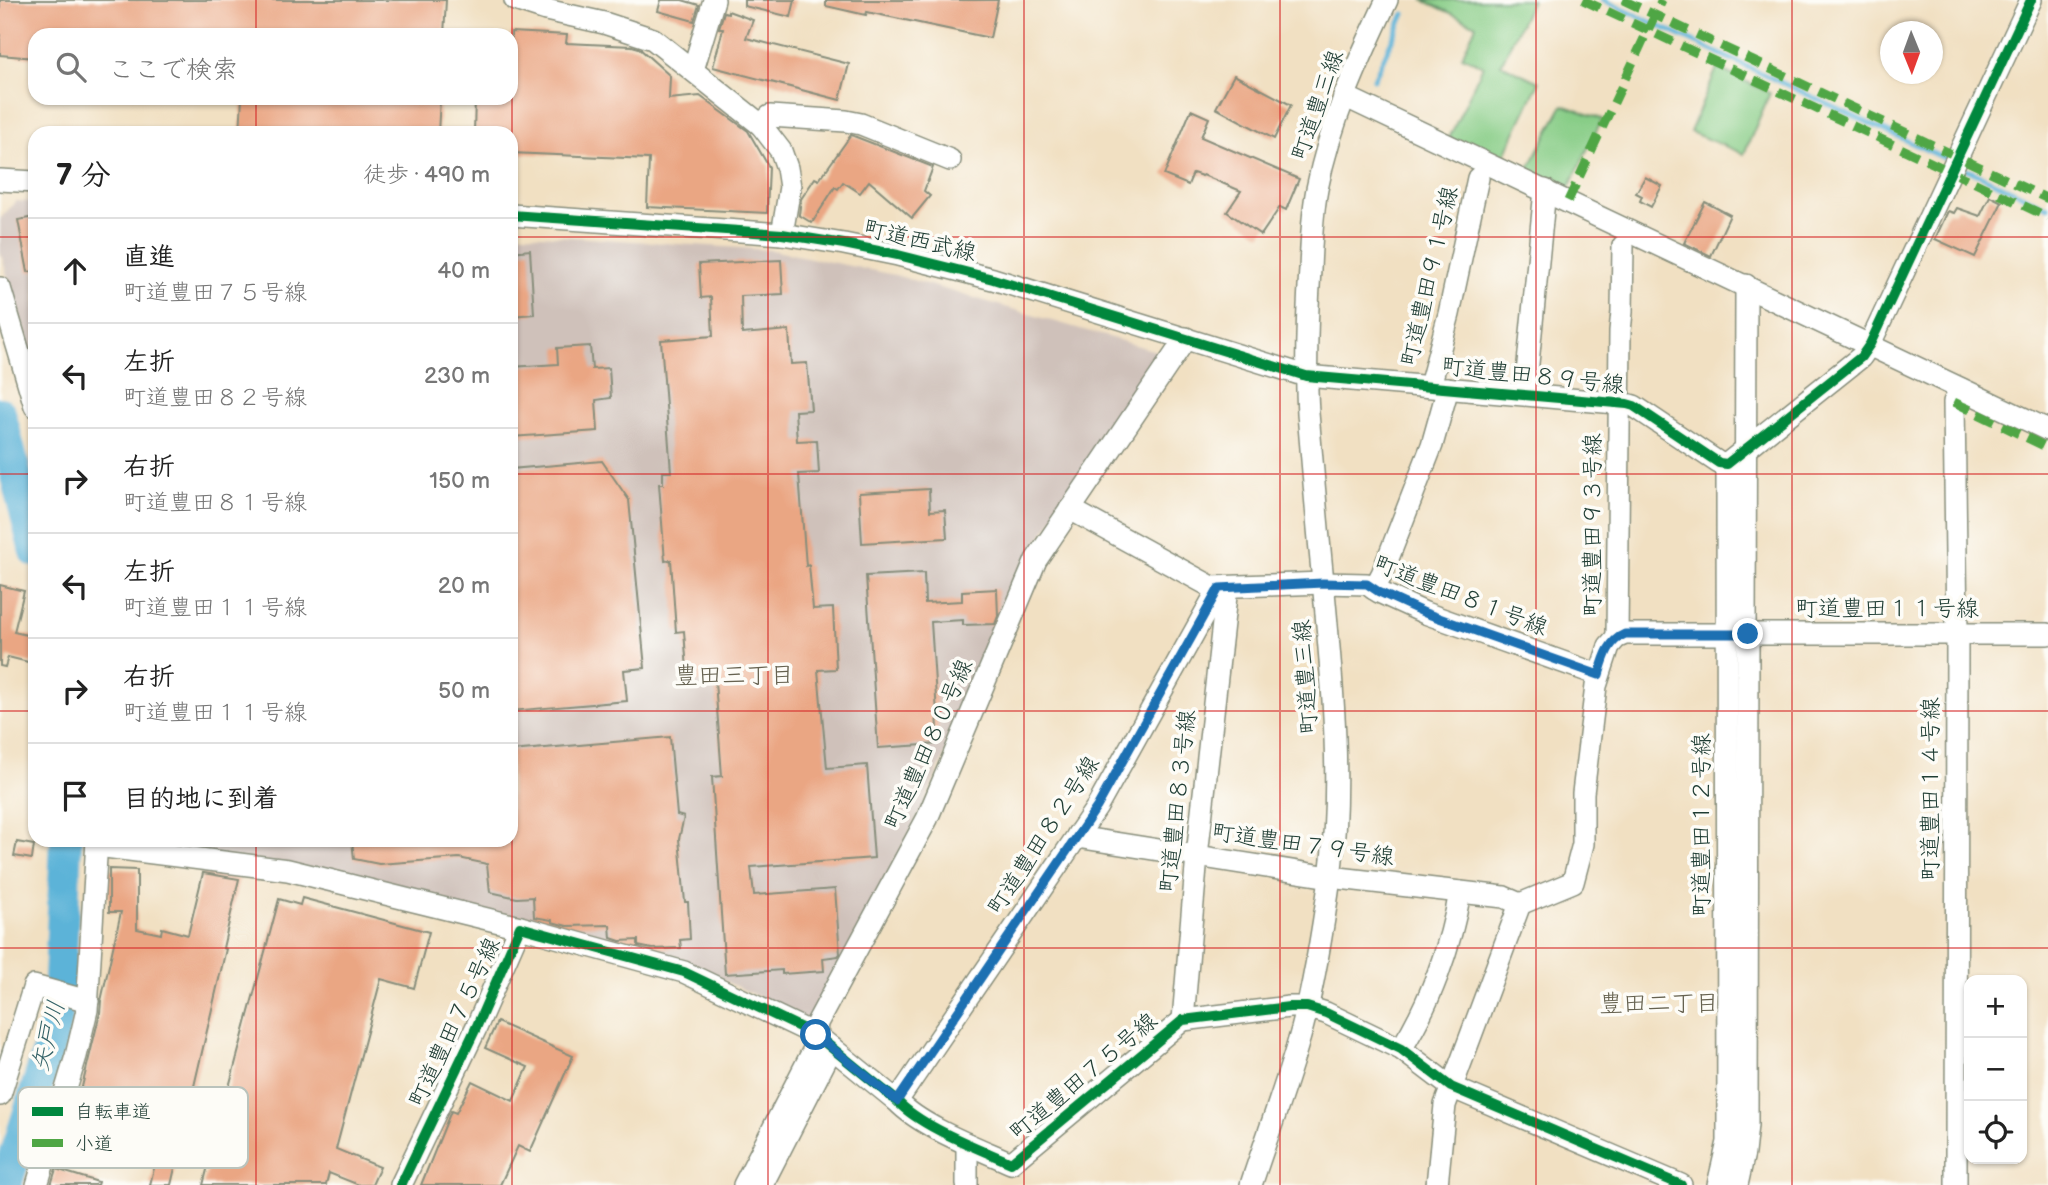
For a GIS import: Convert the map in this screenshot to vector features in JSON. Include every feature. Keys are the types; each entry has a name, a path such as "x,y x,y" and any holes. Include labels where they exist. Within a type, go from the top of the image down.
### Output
{"street":[{"path":"515,0 653,39 761,125 781,151 787,168 790,187 782,234"},
{"path":"693,70 714,0"},
{"name":"町道豊三線","path":"1251,1185 1302,1030 1330,877 1336,798 1334,698 1306,376 1312,223 1333,131 1359,59 1387,0"},
{"path":"1736,457 1861,357 1868,347 2031,0"},
{"path":"1345,96 1959,391 2048,430"},
{"path":"761,125 770,116 846,121 950,159"},
{"name":"町道豊田９１号線","path":"1374,589 1432,445 1448,314 1478,178"},
{"path":"0,180 28,182"},
{"path":"1525,394 1545,194"},
{"name":"町道西武線","path":"518,215 782,234 898,255 979,275 1306,376"},
{"name":"町道豊田９３号線","path":"1617,637 1623,246"},
{"name":"町道豊田１２号線","path":"1718,1185 1728,1143 1740,634 1736,457 1740,286"},
{"path":"0,288 28,382"},
{"name":"町道豊田８０号線","path":"744,1185 814,1049 824,1042 817,1023 927,819 1030,573 1186,338"},
{"name":"町道豊田８９号線","path":"1306,376 1619,402 1634,406 1719,463 1736,457"},
{"name":"町道豊田１４号線","path":"1955,1185 1954,402 1959,391"},
{"name":"町道豊田８１号線","path":"1070,509 1212,587 1367,584 1425,613 1599,675"},
{"name":"町道豊田８２号線","path":"897,1101 1097,807 1223,588"},
{"name":"町道豊田８３号線","path":"1183,1020 1223,588"},
{"name":"町道豊田１１号線","path":"1617,637 1625,634 2048,634"},
{"path":"1737,1185 1747,1125 1740,634"},
{"path":"1437,1185 1445,1105 1520,904 1573,882 1583,844 1583,793 1599,675 1609,646 1617,637"},
{"name":"町道豊田７９号線","path":"1078,834 1083,838 1330,877 1504,897 1520,904"},
{"path":"67,1087 88,1001 97,847"},
{"path":"125,847 288,870 520,926"},
{"path":"1401,1049 1438,972 1454,923 1460,892"},
{"name":"町道豊田７５号線","path":"401,1185 476,1028 520,926 684,972 824,1042 907,1112 967,1144 1011,1163 1183,1020 1307,1007 1326,1013 1401,1049 1451,1087 1681,1185"},
{"path":"0,1095 34,986 88,1001"},
{"path":"762,1185 824,1042"},
{"path":"967,1144 967,1185"},
{"path":"37,1185 42,1168"}],"shaded area":[{"path":"16,201 28,202 28,346 0,251 0,219"},
{"path":"518,233 771,250 895,275 1163,353 1032,551 920,813 811,1021 694,967 153,847 518,847"}],"green space":[{"path":"1423,0 1532,0 1501,64 1539,82 1501,163 1449,138 1483,66 1462,56 1476,25"},
{"path":"1717,68 1770,93 1744,154 1690,132"},
{"path":"1563,105 1602,119 1566,194 1525,175"}],"building":[{"path":"0,0 446,0 444,28 28,28 28,57 0,55"},
{"path":"661,0 682,0 699,5 694,21 658,11"},
{"path":"744,0 795,0 791,17 744,6"},
{"path":"826,0 998,0 990,38 826,6"},
{"path":"724,12 753,20 746,38 849,64 840,100 713,67 723,29 719,28"},
{"path":"518,32 567,35 566,43 639,48 670,76 669,99 700,96 748,131 769,167 767,213 647,207 649,159 518,153 518,126 474,126 475,105 518,105"},
{"path":"1234,75 1291,105 1274,139 1216,108"},
{"path":"242,105 440,105 438,126 240,126"},
{"path":"1191,110 1209,118 1201,137 1299,179 1286,210 1280,207 1261,235 1227,212 1241,191 1203,175 1193,173 1188,185 1164,175"},
{"path":"851,135 933,167 924,191 930,196 912,218 869,181 860,193 843,182 838,189 835,187 812,223 799,215 801,199 815,178 819,180"},
{"path":"1645,177 1662,186 1651,207 1640,201 1642,196 1636,193"},
{"path":"1990,196 2002,202 1975,257 1935,239 1948,211 1954,213 1957,208 1980,216"},
{"path":"1705,202 1730,215 1711,256 1684,243"},
{"path":"28,218 28,272 18,220"},
{"path":"530,250 534,314 518,315 518,251"},
{"path":"781,260 783,294 741,296 742,334 789,330 791,364 807,363 811,410 795,411 797,441 817,440 819,473 799,474 806,566 809,565 813,609 833,608 836,669 818,670 827,768 867,765 874,858 751,867 754,895 835,889 840,954 823,958 824,971 782,974 782,970 725,974 712,777 722,776 715,681 688,683 684,631 676,632 671,560 665,561 659,484 663,484 663,472 671,472 661,340 713,336 711,297 701,298 699,264"},
{"path":"590,346 592,369 609,368 611,398 596,400 598,431 518,437 518,367 558,364 557,348"},
{"path":"602,461 629,500 645,668 624,670 627,701 518,710 518,468"},
{"path":"929,489 930,511 945,510 947,538 862,543 859,493"},
{"path":"924,573 925,603 962,601 962,591 997,589 998,616 995,624 963,625 963,620 931,622 939,744 878,748 866,576"},
{"path":"0,585 24,591 14,632 28,635 28,662 8,657 5,667 0,666"},
{"path":"670,737 677,815 684,817 679,839 690,939 680,940 681,948 652,949 638,946 638,940 620,941 611,938 610,925 567,926 534,917 533,897 517,898 490,892 487,864 459,858 379,864 354,859 353,847 518,847 518,750"},
{"path":"17,842 34,847 32,859 14,856"},
{"path":"109,869 137,870 137,929 161,934 162,928 188,935 203,873 239,879 223,948 226,949 194,1087 82,1087 121,912 109,912"},
{"path":"302,898 429,932 414,988 381,979 336,1149 380,1167 372,1185 359,1185 329,1173 326,1185 203,1185 208,1168 248,1168 248,1087 229,1087 279,899 300,905"},
{"path":"497,1022 573,1056 530,1152 518,1146 500,1185 421,1185 451,1111 456,1113 472,1081 513,1101 528,1067 485,1048"},
{"path":"154,1168 175,1168 171,1185 150,1185"},
{"path":"56,1169 98,1182 97,1185 51,1185"}],"waterway":[{"path":"1603,0 1946,159 1948,155"},
{"path":"1374,79 1404,14"},
{"path":"1964,168 2048,207"},
{"name":"矢戸川","path":"0,413 28,523"},
{"name":"矢戸川","path":"37,1087 52,1039 59,1004 66,847"},
{"name":"矢戸川","path":"6,1185 18,1147"}],"marked path":[{"path":"1583,0 2048,217"},
{"path":"1623,0 2048,199"},
{"path":"1568,201 1662,0"},
{"path":"1954,402 2048,448"}],"cycle path":[{"path":"518,215 782,234 844,244 993,279 1306,376 1627,404 1719,463 1727,464 1861,357 1870,344 2031,0"},
{"path":"401,1185 476,1028 520,927 684,972 816,1035 920,1120 1011,1163 1183,1020 1307,1007 1326,1013 1401,1049 1451,1087 1681,1185"}],"district":[{"name":"豊田三丁目","path":"734,675"},
{"name":"豊田二丁目","path":"1659,1003"}],"route":[{"path":"816,1035 897,1101 1097,807 1219,588 1323,583 1367,584 1425,613 1599,675 1609,646 1616,638 1625,634 1748,634"}]}
